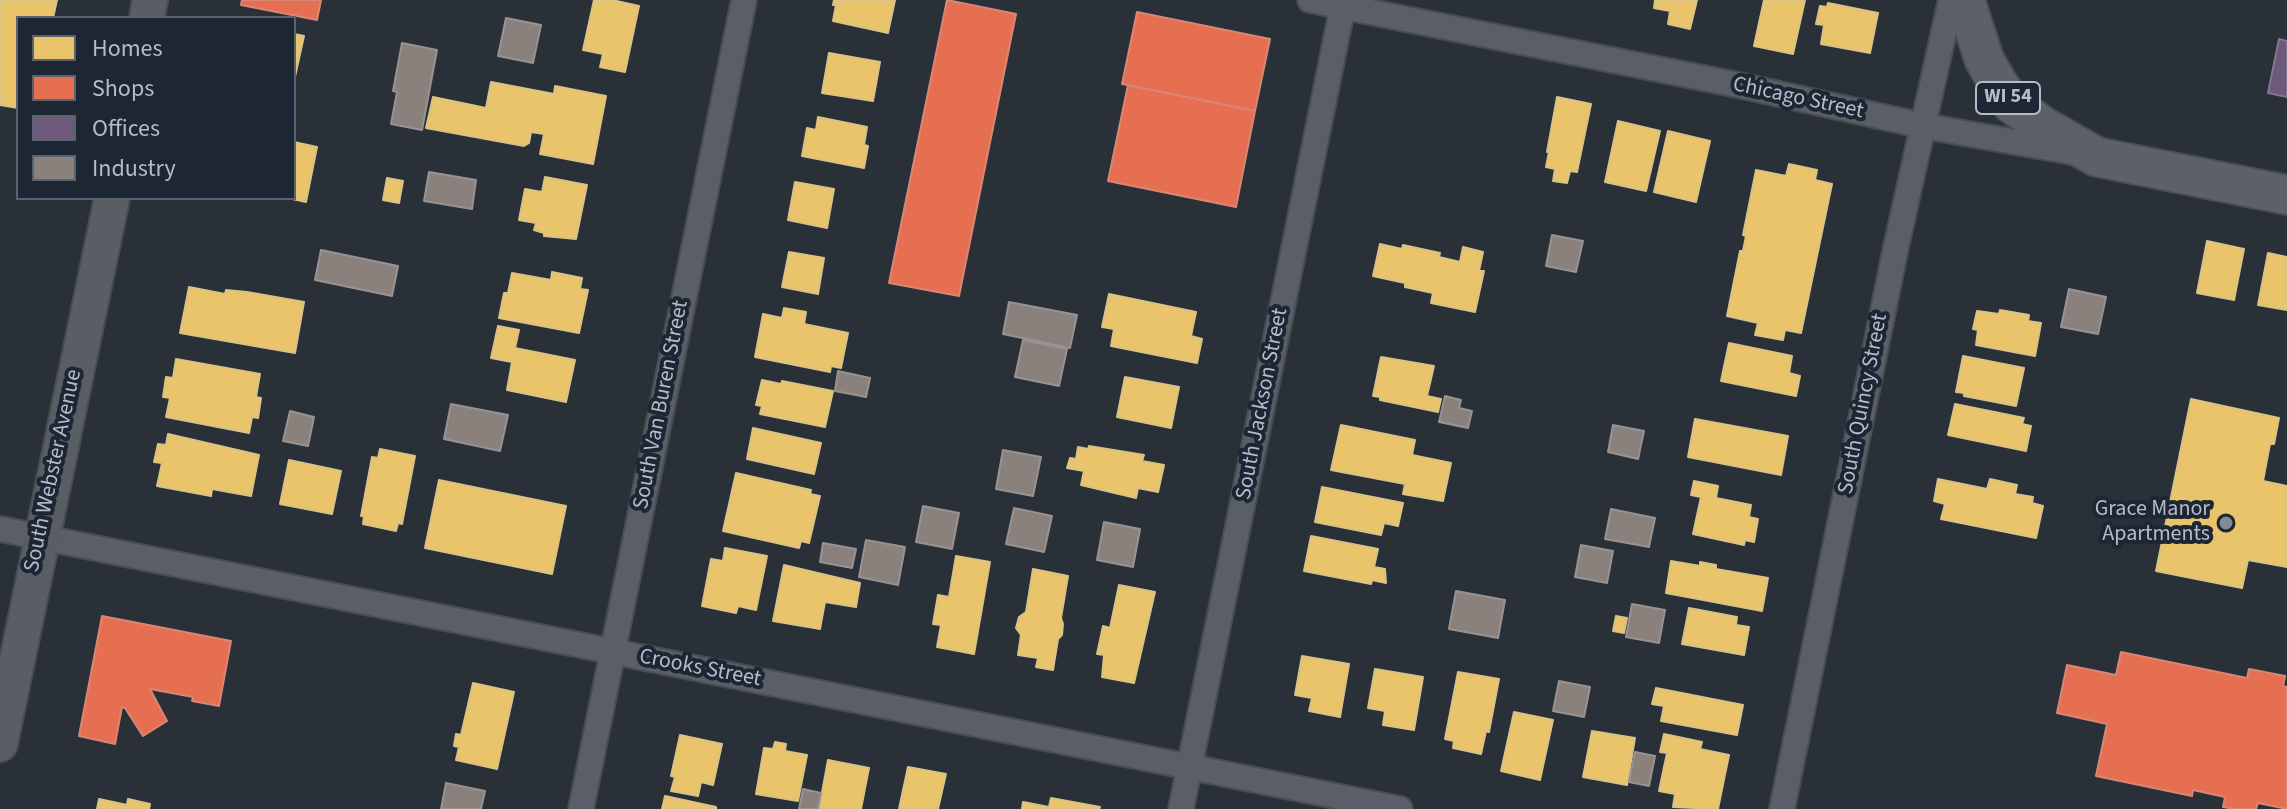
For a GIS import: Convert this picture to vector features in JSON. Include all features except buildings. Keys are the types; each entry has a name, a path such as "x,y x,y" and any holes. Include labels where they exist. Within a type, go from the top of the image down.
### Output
{"main road":[{"name":"WI 54","path":"1965,0 1984,59 2012,104 2044,127 2097,157"},
{"name":"Chicago Street","path":"2097,157 2287,195"},
{"name":"South Webster Avenue","path":"0,744 112,200"}],"street":[{"name":"South Van Buren Street","path":"581,809 744,0"},
{"name":"Chicago Street","path":"1310,0 1344,3 1924,126 2097,157"},
{"name":"South Quincy Street","path":"1782,809 1892,262 1951,0"},
{"name":"South Jackson Street","path":"1181,809 1344,3"},
{"name":"Crooks Street","path":"0,529 1400,809"}],"place":[{"name":"Grace Manor Apartments","path":"2226,523"}]}
